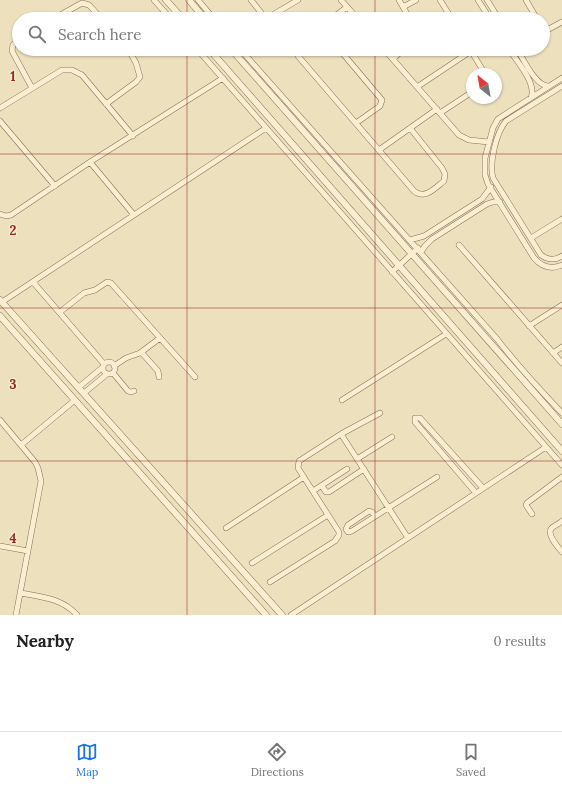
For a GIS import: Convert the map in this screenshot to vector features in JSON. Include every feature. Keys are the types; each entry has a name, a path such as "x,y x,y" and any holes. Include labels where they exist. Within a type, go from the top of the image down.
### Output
{"street":[{"path":"154,0 165,12"},
{"path":"166,0 177,12"},
{"path":"189,0 199,12"},
{"path":"198,0 208,12"},
{"path":"251,0 261,12"},
{"path":"278,12 298,0"},
{"path":"341,0 352,12"},
{"path":"399,0 406,12"},
{"path":"403,8 416,0"},
{"path":"440,0 448,12"},
{"path":"478,0 486,12"},
{"path":"487,0 495,12"},
{"path":"526,0 533,12"},
{"path":"66,12 82,3 89,5 96,12"},
{"path":"342,12 348,8"},
{"path":"550,28 562,22"},
{"path":"15,56 32,88"},
{"path":"106,104 136,82 140,77 136,63 132,56"},
{"path":"203,56 562,465"},
{"path":"215,56 562,451"},
{"path":"237,56 562,424"},
{"path":"246,56 419,250 524,372 562,413"},
{"path":"298,56 414,191 420,194 427,194 444,181 445,174 442,168 410,128"},
{"path":"345,56 382,100 380,106 356,123"},
{"path":"390,56 462,138 489,142"},
{"path":"393,59 396,56"},
{"path":"417,87 462,56"},
{"path":"474,56 482,68"},
{"path":"514,56 531,83 533,90 531,98"},
{"path":"522,56 539,83 549,86"},
{"path":"0,108 62,70 72,70 82,75 133,136"},
{"path":"0,214 6,216 11,215 90,162 223,78"},
{"path":"562,78 498,119 493,128 484,168 486,179 490,188 538,263 549,267 562,265"},
{"path":"562,86 510,118 503,125 499,134 491,166 493,178 497,186 541,255 545,258 555,259 562,256"},
{"path":"379,150 410,128 466,95"},
{"path":"0,122 56,186"},
{"path":"266,128 33,282 1,301 282,615"},
{"path":"90,162 134,215"},
{"path":"404,245 410,240 424,236 482,199 494,185 497,186"},
{"path":"392,272 412,253 419,250 432,239 487,204 502,201 504,198"},
{"path":"531,238 562,219"},
{"path":"459,245 562,363"},
{"path":"33,282 60,312 103,365 103,371 110,373 131,392 134,391"},
{"path":"60,312 84,293 95,290 107,282 110,282 195,377"},
{"path":"529,326 562,305"},
{"path":"0,316 266,615"},
{"path":"342,400 446,334"},
{"path":"84,393 115,369 114,366 126,358 141,352 160,338"},
{"path":"554,353 562,347"},
{"path":"141,352 158,371 159,377"},
{"path":"79,387 103,365 110,362 114,366"},
{"path":"21,445 75,400"},
{"path":"270,582 337,538 339,532 298,468 299,461 341,434 380,413"},
{"path":"476,493 415,422 415,418 420,418 484,488"},
{"path":"0,420 38,468 40,481 16,615"},
{"path":"341,434 408,538"},
{"path":"357,459 392,437"},
{"path":"291,615 546,447"},
{"path":"450,463 456,458"},
{"path":"322,486 326,492 329,492 364,469"},
{"path":"313,491 346,470 350,478"},
{"path":"226,528 304,477"},
{"path":"375,516 369,511 348,525 346,529 348,532 352,532 388,507 437,477"},
{"path":"532,514 526,505 527,503 562,477"},
{"path":"252,563 328,515"},
{"path":"562,521 551,529 550,532 551,536 562,552"},
{"path":"0,546 28,551"},
{"path":"216,558 220,557 224,551"},
{"path":"222,566 226,560 231,559"},
{"path":"21,593 61,602 77,615"}]}
